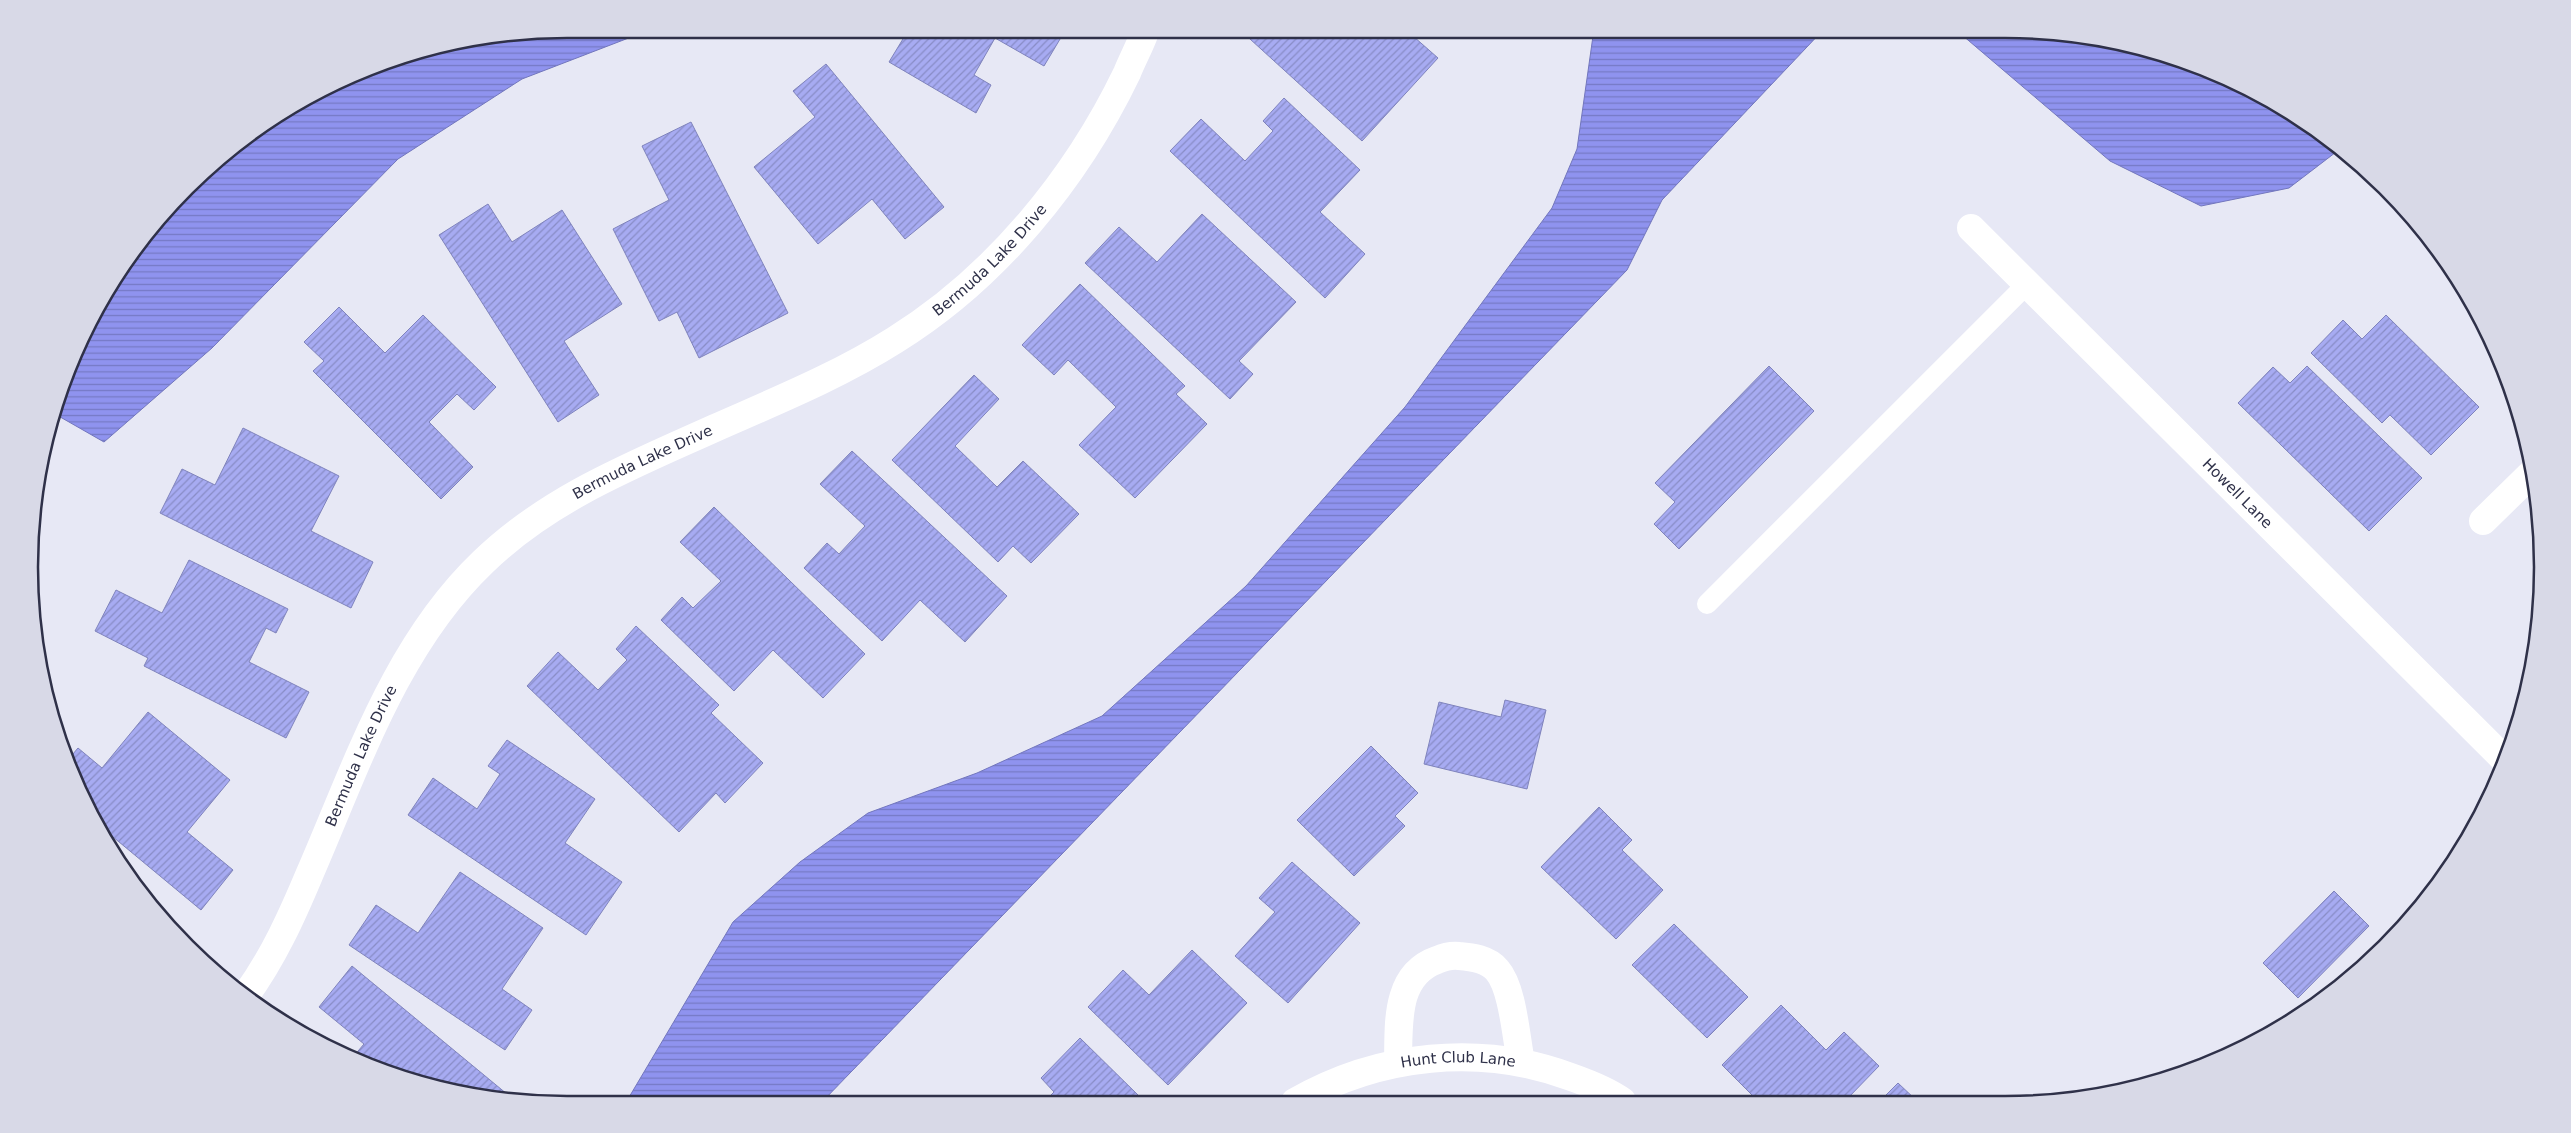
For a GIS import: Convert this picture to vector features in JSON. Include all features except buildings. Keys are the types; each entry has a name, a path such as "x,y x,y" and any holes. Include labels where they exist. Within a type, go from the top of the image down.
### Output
{"street":[{"name":"Bermuda Lake Drive","path":"249,990 283,936 388,695 420,638 439,611 483,562 533,520 589,485 847,368 897,339 945,305 1009,246 1077,163 1107,114 1142,38"},
{"name":"Howell Lane","path":"1971,228 2499,754"},
{"path":"2483,521 2526,479"},
{"path":"1398,1063 1400,1010 1408,982 1426,964 1451,955 1476,957 1497,970 1508,992 1520,1062"},
{"name":"Hunt Club Lane","path":"1307,1096 1346,1077 1398,1063 1454,1056 1520,1062 1554,1070 1586,1082 1613,1096"}],"lane":[{"path":"1707,604 2027,284"}],"water":[{"path":"629,38 522,79 398,159 212,348 104,442 60,417 78,364 92,333 108,302 147,244 192,192 244,147 302,108 333,92 396,66 430,56 497,42 532,39"},
{"path":"1593,38 1815,38 1662,200 1627,270 828,1096 630,1096 733,922 800,862 868,813 977,773 1102,716 1246,586 1405,407 1552,208 1577,149"},
{"path":"1966,38 2039,39 2074,42 2108,48 2175,66 2207,78 2269,108 2334,153 2289,188 2201,206 2110,161"}]}
